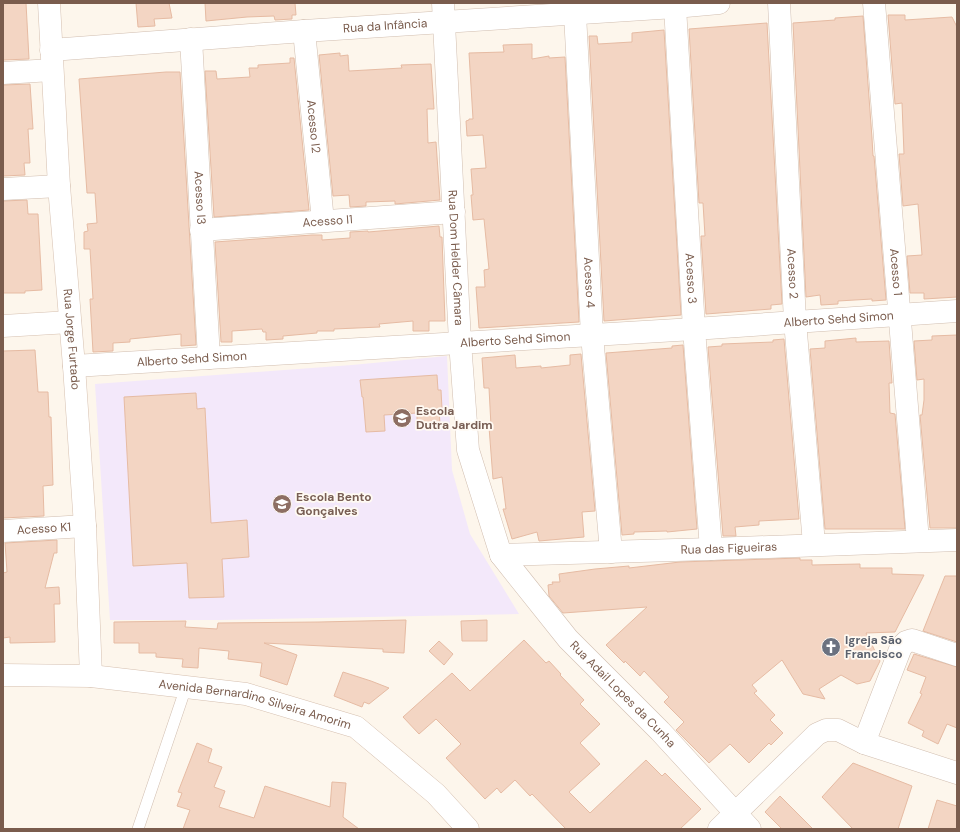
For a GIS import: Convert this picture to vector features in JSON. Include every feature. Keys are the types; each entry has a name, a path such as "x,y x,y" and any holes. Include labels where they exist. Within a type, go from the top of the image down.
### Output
{"street":[{"name":"Rua Jorge Furtado","path":"49,3 59,186 74,366 85,526 91,676"},
{"name":"Rua da Infância","path":"3,73 51,60 191,39 304,31 443,12 575,14 719,3"},
{"name":"Acesso 2","path":"779,3 795,321 814,544"},
{"name":"Acesso 1","path":"874,3 918,541"},
{"name":"Acesso 3","path":"675,7 694,329 711,549"},
{"name":"Rua Dom Helder Câmara","path":"443,12 460,342 468,450 501,555"},
{"name":"Acesso 4","path":"575,14 592,335 611,552"},
{"name":"Acesso I2","path":"304,31 323,221"},
{"name":"Acesso I3","path":"191,39 209,358"},
{"path":"3,189 59,186"},
{"name":"Acesso I1","path":"201,230 454,212"},
{"name":"Alberto Sehd Simon","path":"74,366 694,329 957,311"},
{"path":"3,326 70,322"},
{"name":"Acesso K1","path":"3,530 85,526"},
{"name":"Rua das Figueiras","path":"501,555 957,540"},
{"name":"Rua Adail Lopes da Cunha","path":"501,555 568,639 660,731 743,822"},
{"path":"864,743 901,648 906,642 912,640 957,655"},
{"name":"Avenida Bernardino Silveira Amorim","path":"3,675 91,676 246,694 356,727 436,794 468,829"},
{"path":"719,829 743,822 817,734 826,730 838,730 864,743 957,773"}],"lane":[{"path":"138,829 186,687"}],"shaded area":[{"name":"Escola Bento Gonçalves","path":"447,356 452,470 470,534 519,614 220,620 110,620 95,384 352,365"}],"building":[{"path":"3,3 26,3 29,59 3,60"},
{"path":"136,3 169,3 172,18 154,19 155,26 138,27"},
{"path":"205,3 295,3 296,15 292,15 292,19 275,20 274,16 206,21"},
{"path":"888,15 905,15 905,20 952,17 957,27 957,297 924,299 924,293 910,293 907,256 922,255 918,204 903,206 899,154 904,154 902,103 895,104"},
{"path":"863,16 873,156 886,300 872,301 872,299 838,301 838,304 821,305 820,295 806,297 793,23"},
{"path":"767,23 782,304 771,305 771,309 706,314 701,236 705,236 703,203 699,203 689,29"},
{"path":"664,30 681,315 604,321 589,36 597,36 598,44 632,42 632,33"},
{"path":"532,44 532,59 549,56 549,58 565,57 579,322 479,328 476,287 485,287 484,270 489,269 484,219 473,220 471,169 486,168 483,135 467,136 466,121 473,119 469,53 504,52 503,45"},
{"path":"340,53 340,56 348,55 349,71 402,68 401,65 431,64 434,109 427,109 428,143 436,142 440,200 395,204 395,201 366,202 366,206 350,207 349,195 333,196 319,55"},
{"path":"290,58 294,58 309,210 214,217 205,71 216,71 217,79 250,77 249,68 258,68 258,65 290,63"},
{"path":"180,72 196,345 181,346 181,334 130,339 130,342 113,343 113,351 93,352 90,299 93,299 90,249 84,249 84,232 88,231 87,224 97,223 95,193 87,193 79,79"},
{"path":"30,84 33,129 28,129 30,163 24,163 25,175 3,176 3,85"},
{"path":"27,200 28,214 38,214 42,290 25,291 25,293 3,293 3,201"},
{"path":"439,226 440,237 442,237 445,321 429,321 429,331 413,331 413,321 379,324 380,327 317,331 317,333 283,336 283,339 266,340 266,332 263,332 262,329 232,331 232,342 221,342 215,242 312,235 322,235 322,240 350,238 350,232 368,232"},
{"path":"957,335 957,528 930,528 920,415 922,415 924,400 924,379 917,380 914,341 932,340 932,336"},
{"path":"856,338 856,342 889,341 892,383 889,383 890,413 895,414 905,529 825,529 810,349 825,348 825,341"},
{"path":"784,339 799,519 759,521 759,525 735,527 736,536 723,536 708,347 722,346 722,344 773,342 773,340"},
{"path":"683,345 697,529 667,532 634,532 634,534 622,535 606,353 672,348 672,346"},
{"path":"35,350 38,392 48,392 49,417 51,417 53,485 43,486 44,516 3,518 3,351"},
{"path":"581,354 595,511 582,512 584,537 539,541 537,532 512,539 503,509 506,509 502,477 493,479 489,427 491,426 489,388 484,388 482,358 515,355 516,368 541,366 541,368 570,365 570,355"},
{"path":"437,375 438,390 441,390 442,409 439,409 440,424 417,425 417,413 384,415 385,431 366,432 360,380"},
{"path":"196,393 197,409 205,408 211,523 247,520 249,557 222,559 224,597 189,598 187,563 133,566 124,397"},
{"path":"57,540 57,553 54,553 45,588 59,587 60,604 54,604 55,642 10,643 10,637 3,638 3,573 7,572 5,543"},
{"path":"800,558 800,560 812,560 812,565 860,564 860,568 892,568 892,574 924,575 895,632 866,633 880,661 870,681 857,684 841,675 819,689 825,699 803,694 782,660 752,685 757,691 754,693 775,715 770,720 783,733 771,745 769,743 749,763 730,744 709,763 676,730 684,722 664,702 669,697 644,671 640,676 606,645 647,607 563,613 549,596 548,585 553,584 552,582 560,582 559,574 595,569 629,566 629,568 680,562"},
{"path":"945,576 957,576 957,642 923,631"},
{"path":"406,620 404,653 383,652 383,649 264,643 297,655 287,685 260,676 262,663 228,659 229,651 199,648 198,668 182,667 183,659 156,657 156,653 139,653 139,643 114,643 114,622 186,621 185,627 217,629 218,623"},
{"path":"487,620 487,641 462,641 461,621"},
{"path":"524,640 546,663 549,661 561,674 560,675 584,700 580,704 600,724 580,743 600,764 569,792 590,813 646,760 662,776 665,773 701,809 680,829 566,829 532,794 530,796 515,780 501,793 497,788 485,799 446,758 461,744 436,719 419,734 403,717 452,673 470,691"},
{"path":"439,641 453,654 444,665 429,651"},
{"path":"914,654 957,667 957,728 947,724 938,744 922,736 924,731 908,723 922,694 920,693 926,677 907,670"},
{"path":"343,672 389,688 369,704 364,702 362,707 334,696"},
{"path":"197,743 212,749 208,762 222,767 214,787 225,791 219,807 254,818 265,786 330,807 332,782 346,783 343,817 359,829 183,829 190,810 177,806 182,793 178,792"},
{"path":"853,763 912,786 898,829 853,829 822,797"},
{"path":"780,796 813,829 782,829 765,812"},
{"path":"937,800 957,806 957,829 928,829"}],"place":[{"name":"Escola Dutra Jardim","path":"402,418"},
{"name":"Escola Bento Gonçalves","path":"282,504"},
{"name":"Igreja São Francisco","path":"831,647"}]}
